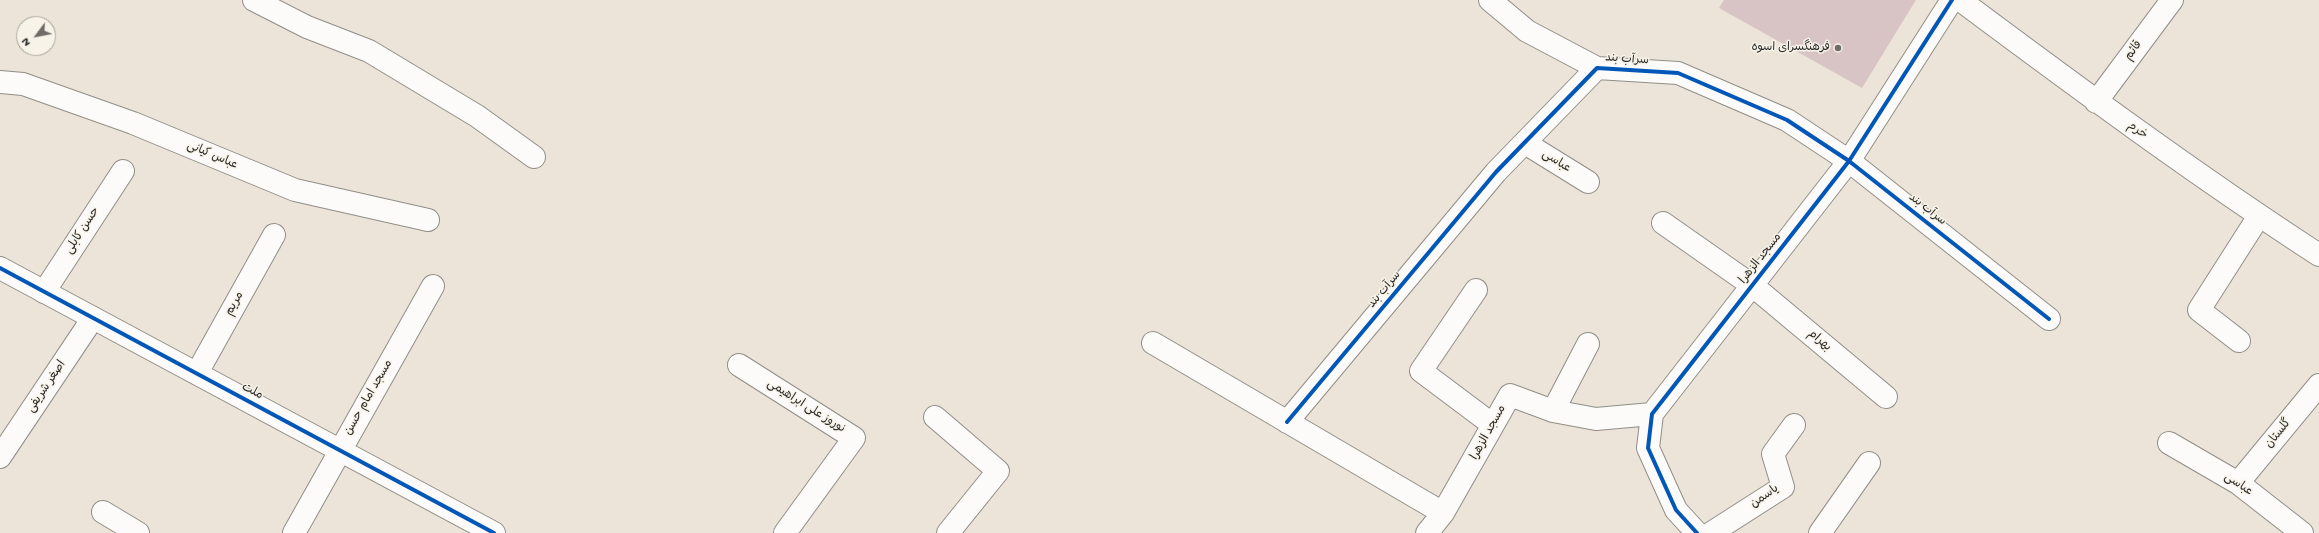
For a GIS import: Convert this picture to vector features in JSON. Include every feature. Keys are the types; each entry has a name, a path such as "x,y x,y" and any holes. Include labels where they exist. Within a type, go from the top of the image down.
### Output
{"street":[{"path":"254,0 307,28 369,51 477,116 534,157"},
{"path":"1490,0 1526,32 1597,68"},
{"name":"مسجد الزهرا","path":"1427,533 1443,513 1510,395 1553,411 1596,419 1652,414 1849,161 1952,0"},
{"name":"خرم","path":"1960,0 2096,102 2259,216 2319,255"},
{"name":"قائم","path":"2096,102 2172,0"},
{"name":"سرآب بند","path":"1287,422 1496,172 1597,68 1678,73 1788,120 1849,161 2049,319"},
{"name":"عباس کیانی","path":"0,82 23,84 133,123 295,190 428,220"},
{"name":"عباسی","path":"1525,143 1588,182"},
{"name":"حسن کابلی","path":"44,292 123,170"},
{"path":"2239,341 2199,310 2259,216"},
{"name":"بهرام","path":"1663,223 1753,286 1886,397"},
{"name":"مریم","path":"197,374 274,235"},
{"name":"ملت","path":"0,268 494,533"},
{"name":"مسجد امام حسن","path":"294,533 433,286"},
{"path":"1476,290 1421,372 1493,425"},
{"name":"اصغر شریفی","path":"0,457 93,318"},
{"path":"1153,343 1443,513"},
{"path":"1553,411 1588,344"},
{"name":"نوروز علی ابراهیمی","path":"739,365 854,438 785,533"},
{"name":"گلستان","path":"2238,483 2319,385"},
{"path":"1652,414 1648,448 1676,510 1697,533"},
{"path":"936,417 998,471 948,533"},
{"name":"یاسمن","path":"1711,533 1783,487 1773,454 1794,425"},
{"name":"عباسی","path":"2169,443 2238,483 2302,533"},
{"path":"1829,530 1869,463"},
{"path":"103,512 138,533"}],"building":[{"name":"فرهنگسرای اسوه","path":"1724,0 1916,0 1862,88 1719,8"}],"cycle path":[{"path":"1697,533 1676,510 1648,448 1652,414 1849,161 1952,0"},
{"path":"1287,422 1496,172 1597,68 1678,73 1787,120 1849,161 2049,319"},
{"path":"0,268 494,533"}],"place":[{"name":"فرهنگسرای اسوه","path":"1838,48"}]}
